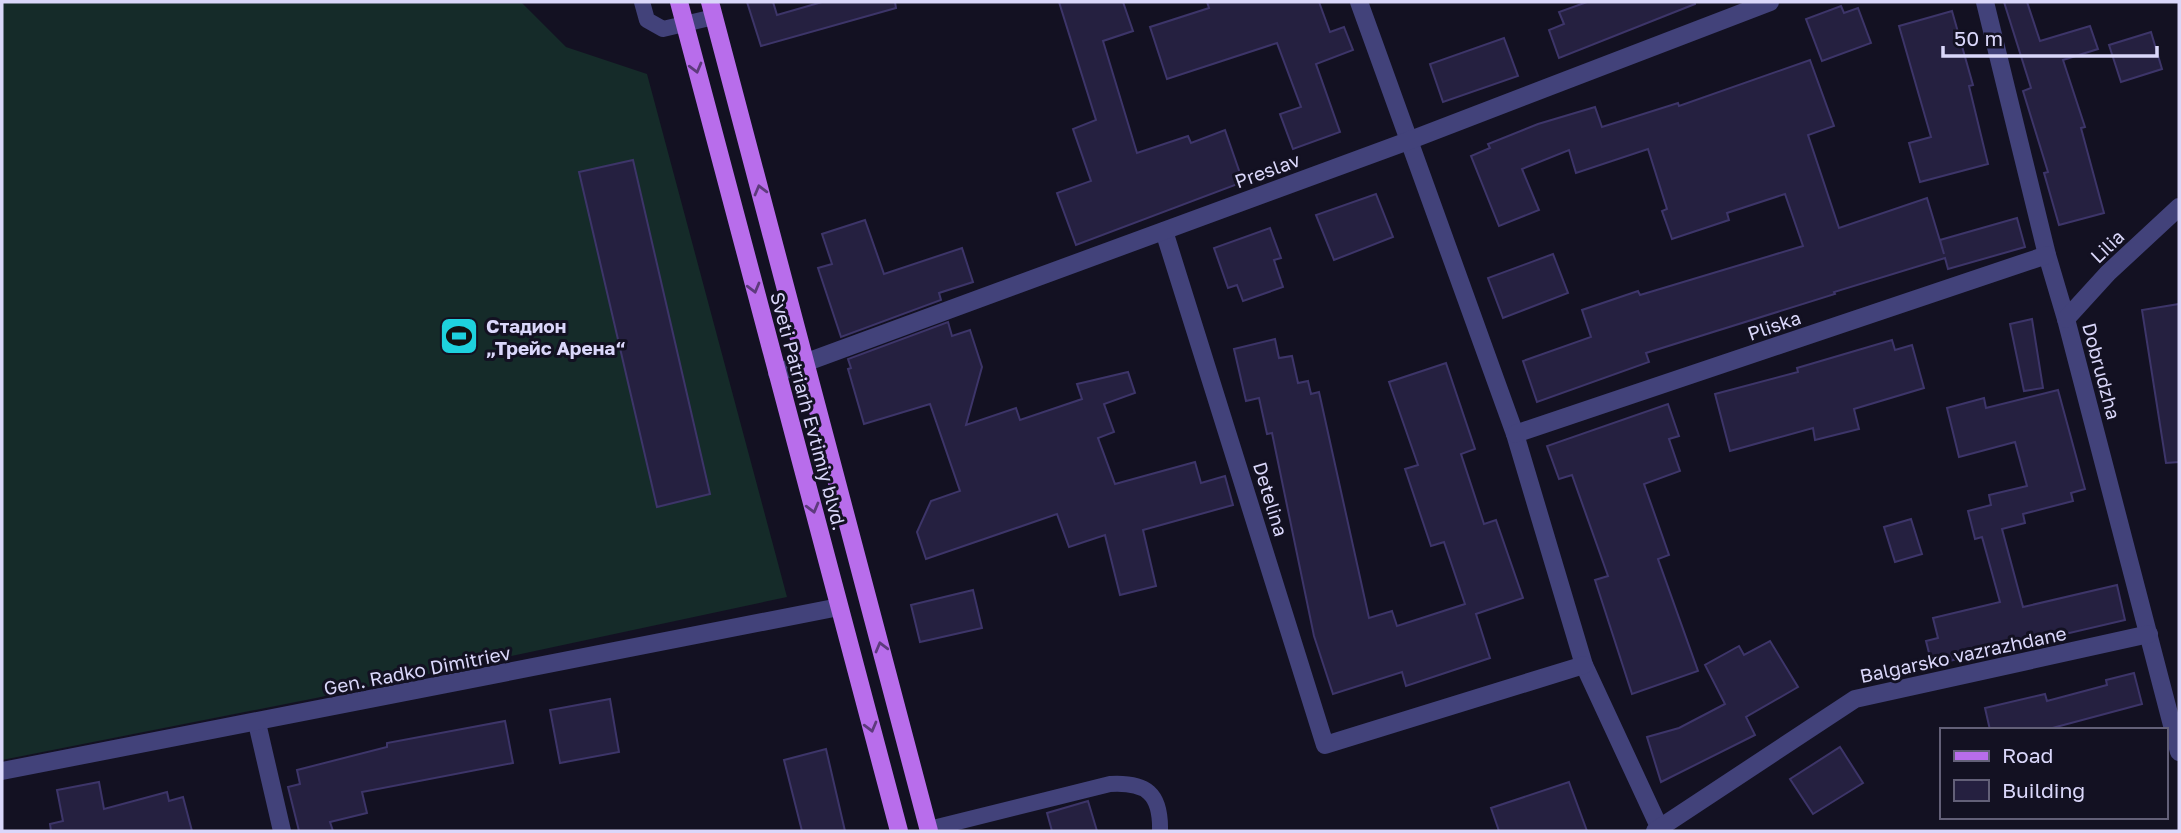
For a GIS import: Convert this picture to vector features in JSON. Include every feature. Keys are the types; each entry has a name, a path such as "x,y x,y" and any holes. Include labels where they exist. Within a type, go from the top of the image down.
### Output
{"main road":[{"name":"Sveti Patriarh Evtimiy blvd.","path":"679,2 899,831"},
{"name":"Sveti Patriarh Evtimiy blvd.","path":"712,9 929,830"}],"street":[{"path":"1359,2 1515,434 1584,665 1658,830"},
{"name":"Preslav","path":"777,373 1408,141 1770,2"},
{"name":"Dobrudzha","path":"1985,2 2047,255 2179,752"},
{"name":"Lilia","path":"2066,319 2108,274 2179,207"},
{"name":"Detelina","path":"1164,230 1325,745 1359,732 1584,665"},
{"name":"Pliska","path":"1515,434 2047,255"},
{"name":"Gen. Radko Dimitriev","path":"2,771 839,607"},
{"name":"Balgarsko vazrazhdane","path":"1658,830 1855,699 2149,634"},
{"path":"257,723 282,831"}],"lane":[{"path":"642,2 647,20 663,29 685,25 712,9"},
{"path":"929,830 1110,784 1134,783 1153,795 1161,815 1160,831"}],"green space":[{"path":"2,2 521,2 566,47 647,74 787,597 316,698 2,760"}],"building":[{"path":"747,2 773,2 777,15 822,2 895,2 896,8 761,46"},
{"path":"1059,2 1123,2 1133,31 1103,41 1137,153 1188,136 1191,143 1225,130 1243,182 1076,245 1057,193 1091,181 1073,129 1096,120"},
{"path":"1207,2 1319,2 1330,32 1344,27 1353,50 1316,64 1340,132 1293,149 1280,114 1301,107 1277,43 1167,79 1150,27 1209,8"},
{"path":"1587,2 1695,4 1559,58 1549,30 1564,24 1559,12"},
{"path":"2004,2 2027,2 2040,41 2090,26 2098,49 2063,60 2085,127 2081,128 2104,213 2059,225 2044,173 2048,172 2023,91 2031,88"},
{"path":"1841,6 1844,13 1858,8 1871,43 1822,61 1806,19"},
{"path":"1952,11 1973,85 1969,86 1988,164 1920,182 1909,143 1931,137 1899,26"},
{"path":"2151,32 2162,69 2121,82 2109,45"},
{"path":"1504,38 1518,76 1443,102 1430,64"},
{"path":"1810,60 1834,126 1808,135 1839,228 1927,198 1944,254 1940,240 2017,218 2025,247 1948,269 1945,258 1834,292 1835,294 1646,353 1649,362 1537,402 1523,361 1591,337 1582,310 1638,291 1640,295 1803,246 1785,194 1727,213 1729,220 1672,239 1662,211 1667,209 1648,149 1576,173 1569,150 1522,169 1539,210 1499,226 1471,156 1490,148 1488,144 1538,124 1595,107 1602,127 1678,103 1679,106"},
{"path":"633,160 710,494 657,507 579,172"},
{"path":"1376,194 1393,237 1334,260 1316,215"},
{"path":"865,220 884,274 962,248 973,282 939,293 941,300 841,337 818,268 832,264 822,234"},
{"path":"1270,228 1281,258 1274,260 1283,287 1243,301 1237,285 1228,288 1214,248"},
{"path":"1553,254 1568,293 1503,318 1488,278"},
{"path":"2179,304 2179,462 2166,463 2142,310"},
{"path":"2032,319 2043,388 2024,391 2010,324"},
{"path":"948,322 952,336 970,330 982,367 966,425 1016,408 1020,420 1082,399 1077,384 1128,372 1135,393 1104,404 1114,432 1098,438 1115,484 1195,462 1201,483 1225,476 1233,505 1143,530 1156,586 1120,595 1105,535 1069,547 1057,514 926,559 917,532 931,501 960,491 930,404 864,424 848,369 851,368 848,359"},
{"path":"1275,339 1279,358 1292,356 1298,383 1308,381 1311,394 1319,392 1369,618 1392,611 1397,626 1465,604 1444,542 1431,546 1405,469 1418,465 1389,382 1446,363 1475,449 1461,454 1484,524 1496,520 1523,598 1476,614 1490,658 1406,686 1402,672 1333,694 1314,636 1272,433 1267,434 1259,398 1246,401 1234,349"},
{"path":"1892,340 1895,350 1912,345 1924,388 1854,409 1859,429 1815,440 1813,428 1730,451 1715,394 1798,372 1797,368"},
{"path":"2058,390 2085,489 2071,493 2073,501 2023,514 2025,523 2002,529 2023,607 2117,585 2125,620 1932,665 1926,641 1938,638 1933,618 2000,602 1982,537 1975,539 1968,511 1991,505 1989,495 2027,486 2015,442 1959,457 1947,408 1984,398 1986,408"},
{"path":"1668,404 1679,436 1669,439 1680,471 1644,484 1669,555 1658,559 1698,671 1632,694 1595,580 1608,576 1572,475 1559,479 1547,446"},
{"path":"1911,519 1922,554 1895,562 1884,527"},
{"path":"973,590 982,628 920,642 911,605"},
{"path":"1770,641 1798,687 1746,717 1755,735 1661,782 1647,737 1679,728 1725,704 1705,665 1739,646 1744,655"},
{"path":"2134,673 2142,704 2052,728 1990,728 1985,708 2045,694 2047,701 2107,685 2106,680"},
{"path":"610,699 619,752 560,763 550,710"},
{"path":"505,721 513,763 362,792 367,813 330,822 333,831 299,831 288,787 300,784 297,770 387,747 387,743"},
{"path":"1840,747 1863,783 1813,814 1790,779"},
{"path":"826,749 845,831 802,831 784,760"},
{"path":"99,782 104,809 167,792 169,801 183,797 192,831 51,831 50,824 63,821 57,790"},
{"path":"1569,782 1587,831 1499,831 1491,808"},
{"path":"1088,801 1097,831 1052,831 1047,813"}],"place":[{"name":"Стадион „Трейс Арена“","path":"459,336"}]}
